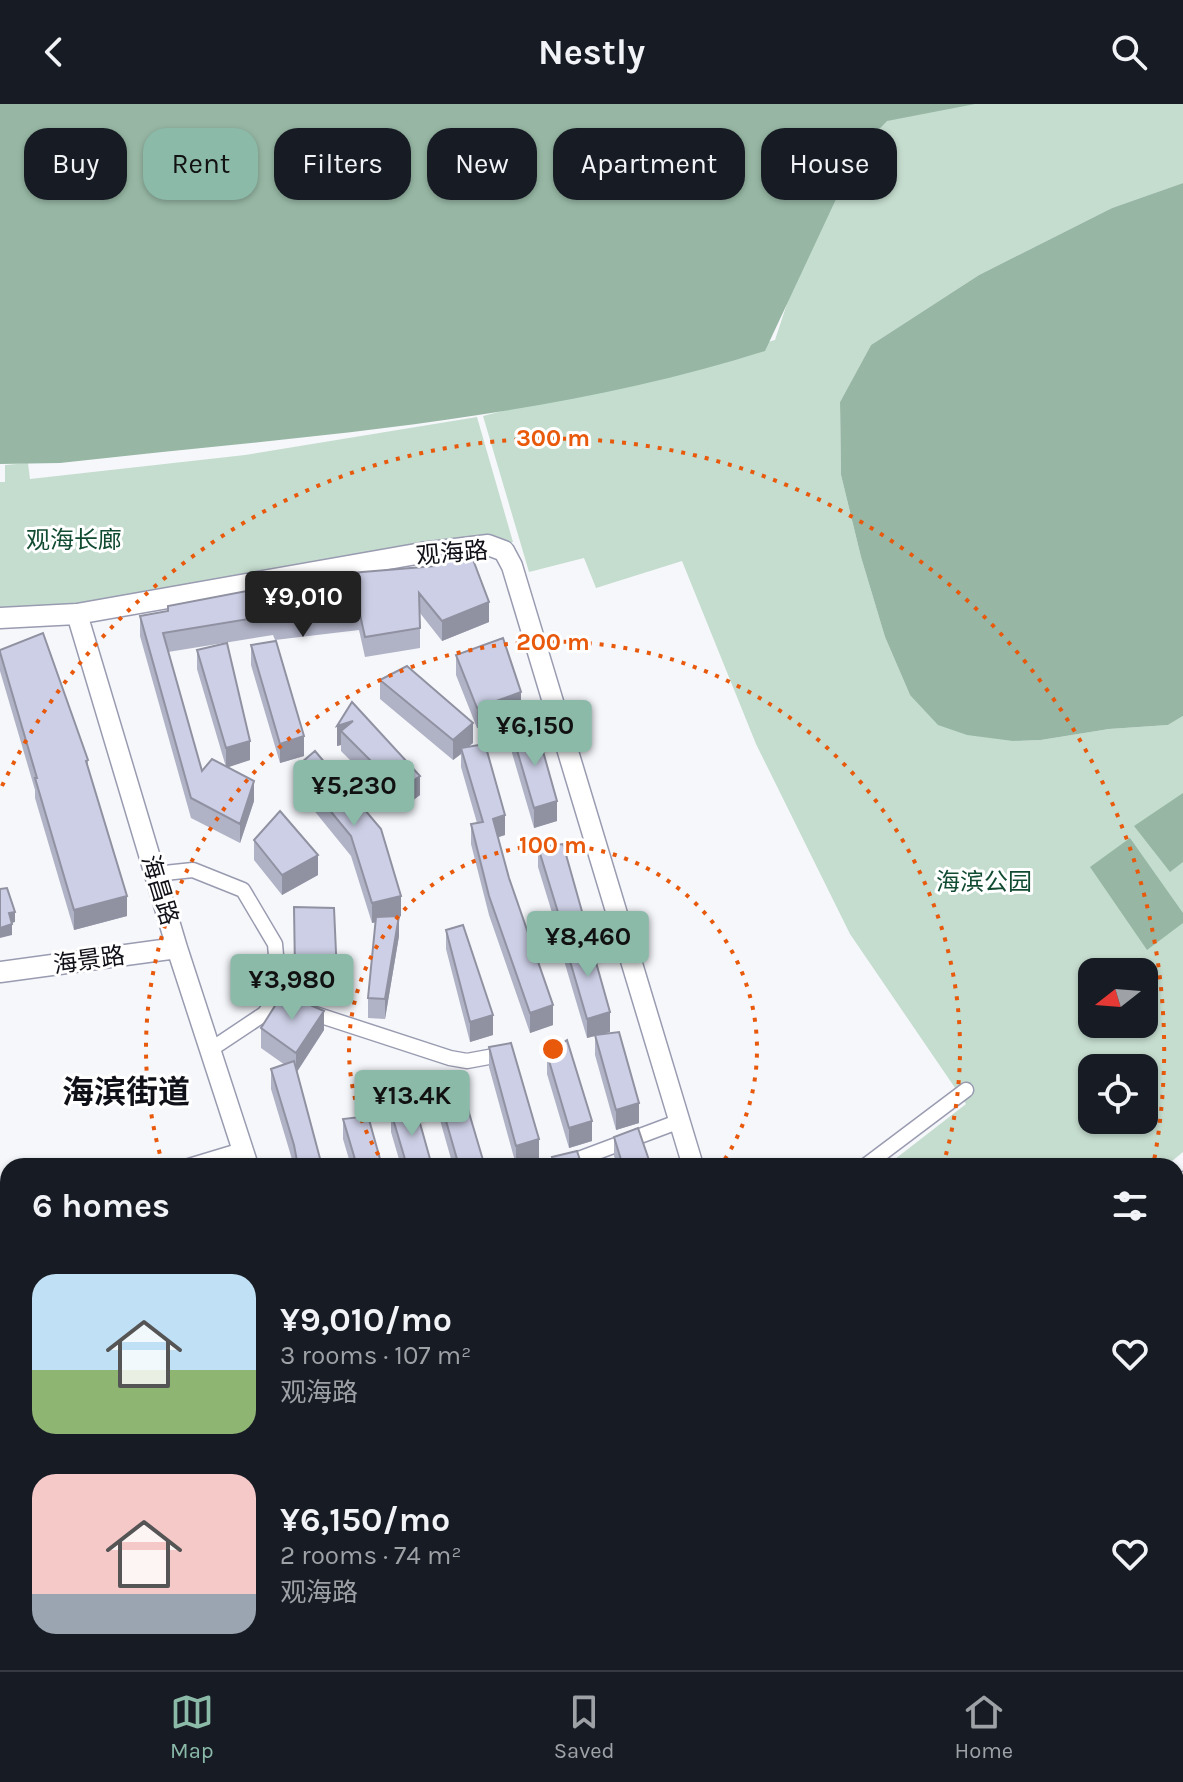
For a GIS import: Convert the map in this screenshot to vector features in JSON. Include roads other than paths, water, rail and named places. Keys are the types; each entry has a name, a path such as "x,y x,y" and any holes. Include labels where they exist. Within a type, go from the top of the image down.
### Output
{"street":[{"name":"观海路","path":"0,618 77,614 422,553 488,545 504,551 512,566 691,1158"},
{"name":"海昌路","path":"77,614 177,948 245,1158"},
{"path":"155,875 193,870 243,890 275,944 276,999 264,1014 210,1050"},
{"name":"海景路","path":"0,972 177,948"},
{"path":"276,999 450,1058 467,1061 506,1054"},
{"path":"876,1158 966,1090"},
{"path":"581,1158 680,1121"}],"district":[{"name":"海滨街道","path":"126,1092"}],"park label":[{"name":"观海长廊","path":"74,540"},
{"name":"海滨公园","path":"984,882"}]}
